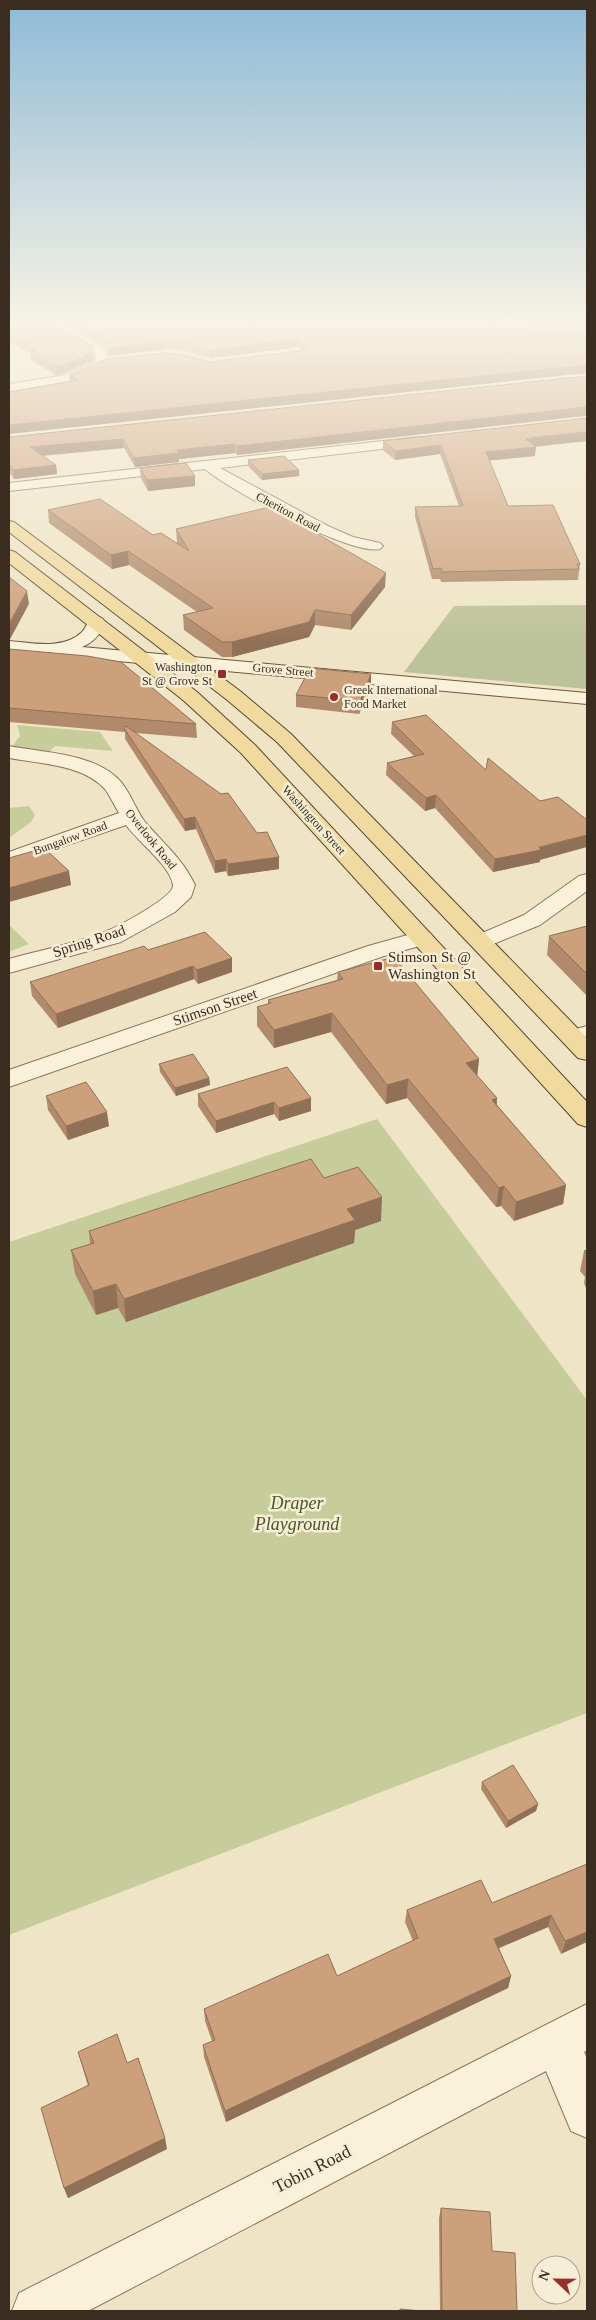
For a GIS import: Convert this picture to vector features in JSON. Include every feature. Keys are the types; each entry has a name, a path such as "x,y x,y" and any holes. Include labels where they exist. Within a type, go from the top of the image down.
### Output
{"main road":[{"path":"9,525 233,695 284,738 473,934 582,1040"},
{"name":"Washington Street","path":"9,555 190,696 248,749 587,1118"},
{"path":"430,946 473,934"}],"street":[{"path":"9,487 429,440"},
{"name":"Cheriton Road","path":"207,464 253,492 328,533 347,540 375,546"},
{"path":"39,649 60,648 78,643 89,636 96,622"},
{"name":"Grove Street","path":"9,646 587,699"},
{"name":"Overlook Road","path":"9,752 71,763 92,770 113,786 130,816 176,868 184,885"},
{"name":"Bungalow Road","path":"9,860 130,816"},
{"path":"473,934 532,920 587,881"},
{"name":"Spring Road","path":"9,966 119,934 167,907 183,892 184,885"},
{"name":"Stimson Street","path":"9,1079 376,951 430,946"},
{"path":"572,2034 575,2082 587,2115"},
{"name":"Tobin Road","path":"37,2311 572,2034"}],"green space":[{"path":"587,605 587,689 404,672 454,606"},
{"path":"17,725 100,732 113,751 55,746 47,754 10,749 20,736"},
{"path":"29,806 35,815 31,822 9,838 9,808"},
{"path":"9,925 29,944 9,952"},
{"name":"Draper Playground","path":"377,1119 587,1400 587,1713 9,1935 9,1242"}],"building":[{"path":"92,428 396,428 237,446 235,444 177,450 178,453 134,458 123,439 30,447 56,465 13,470 9,464 9,437"},
{"path":"496,428 587,428 587,432 526,439 536,447 486,452 508,506 553,505 580,564 577,564 579,569 442,572 441,568 433,569 415,507 463,506 441,445 396,451 383,441"},
{"path":"284,456 299,470 262,474 248,460"},
{"path":"186,463 195,476 147,480 140,468"},
{"path":"100,499 153,535 161,533 189,551 176,529 270,507 386,573 351,615 315,610 309,622 232,642 222,642 183,615 213,608 128,551 111,555 48,510"},
{"path":"9,577 27,591 9,624"},
{"path":"9,649 87,656 121,662 196,724 9,708"},
{"path":"310,668 371,674 360,701 296,695"},
{"path":"426,715 486,770 488,758 540,801 558,797 587,820 587,835 539,847 541,850 495,859 436,795 426,798 387,763 424,754 392,722"},
{"path":"126,726 221,794 228,793 257,833 267,832 279,857 228,864 226,859 215,861 195,817 184,819 124,728"},
{"path":"44,848 69,871 9,888 9,858"},
{"path":"587,926 587,974 549,936"},
{"path":"205,932 232,958 197,970 193,966 56,1014 30,982 144,946 148,950"},
{"path":"394,957 479,1059 466,1063 497,1098 492,1100 566,1185 516,1202 504,1186 499,1188 408,1079 387,1085 332,1013 274,1030 257,1007 271,1003 268,1000 343,979 338,972"},
{"path":"193,1054 209,1078 175,1088 159,1064"},
{"path":"287,1067 311,1098 279,1108 274,1102 216,1121 198,1094"},
{"path":"86,1082 107,1112 66,1126 46,1096"},
{"path":"311,1159 324,1178 358,1167 382,1197 347,1209 355,1220 124,1299 116,1284 93,1291 71,1250 94,1243 89,1231"},
{"path":"513,1765 538,1804 508,1821 482,1782"},
{"path":"587,1864 587,1932 565,1941 551,1915 494,1939 511,1976 225,2111 203,2045 215,2040 204,2009 328,1954 337,1976 418,1938 407,1910 481,1880 492,1903"},
{"path":"117,2034 127,2063 138,2058 165,2138 64,2188 41,2108 89,2085 78,2052"},
{"path":"441,2208 490,2212 492,2251 515,2253 517,2311 442,2311"},
{"path":"400,2309 422,2311 400,2311"}],"place":[{"name":"Washington St @ Grove St","path":"222,674"},
{"name":"Greek International Food Market","path":"334,697"},
{"name":"Stimson St @ Washington St","path":"378,966"}]}
